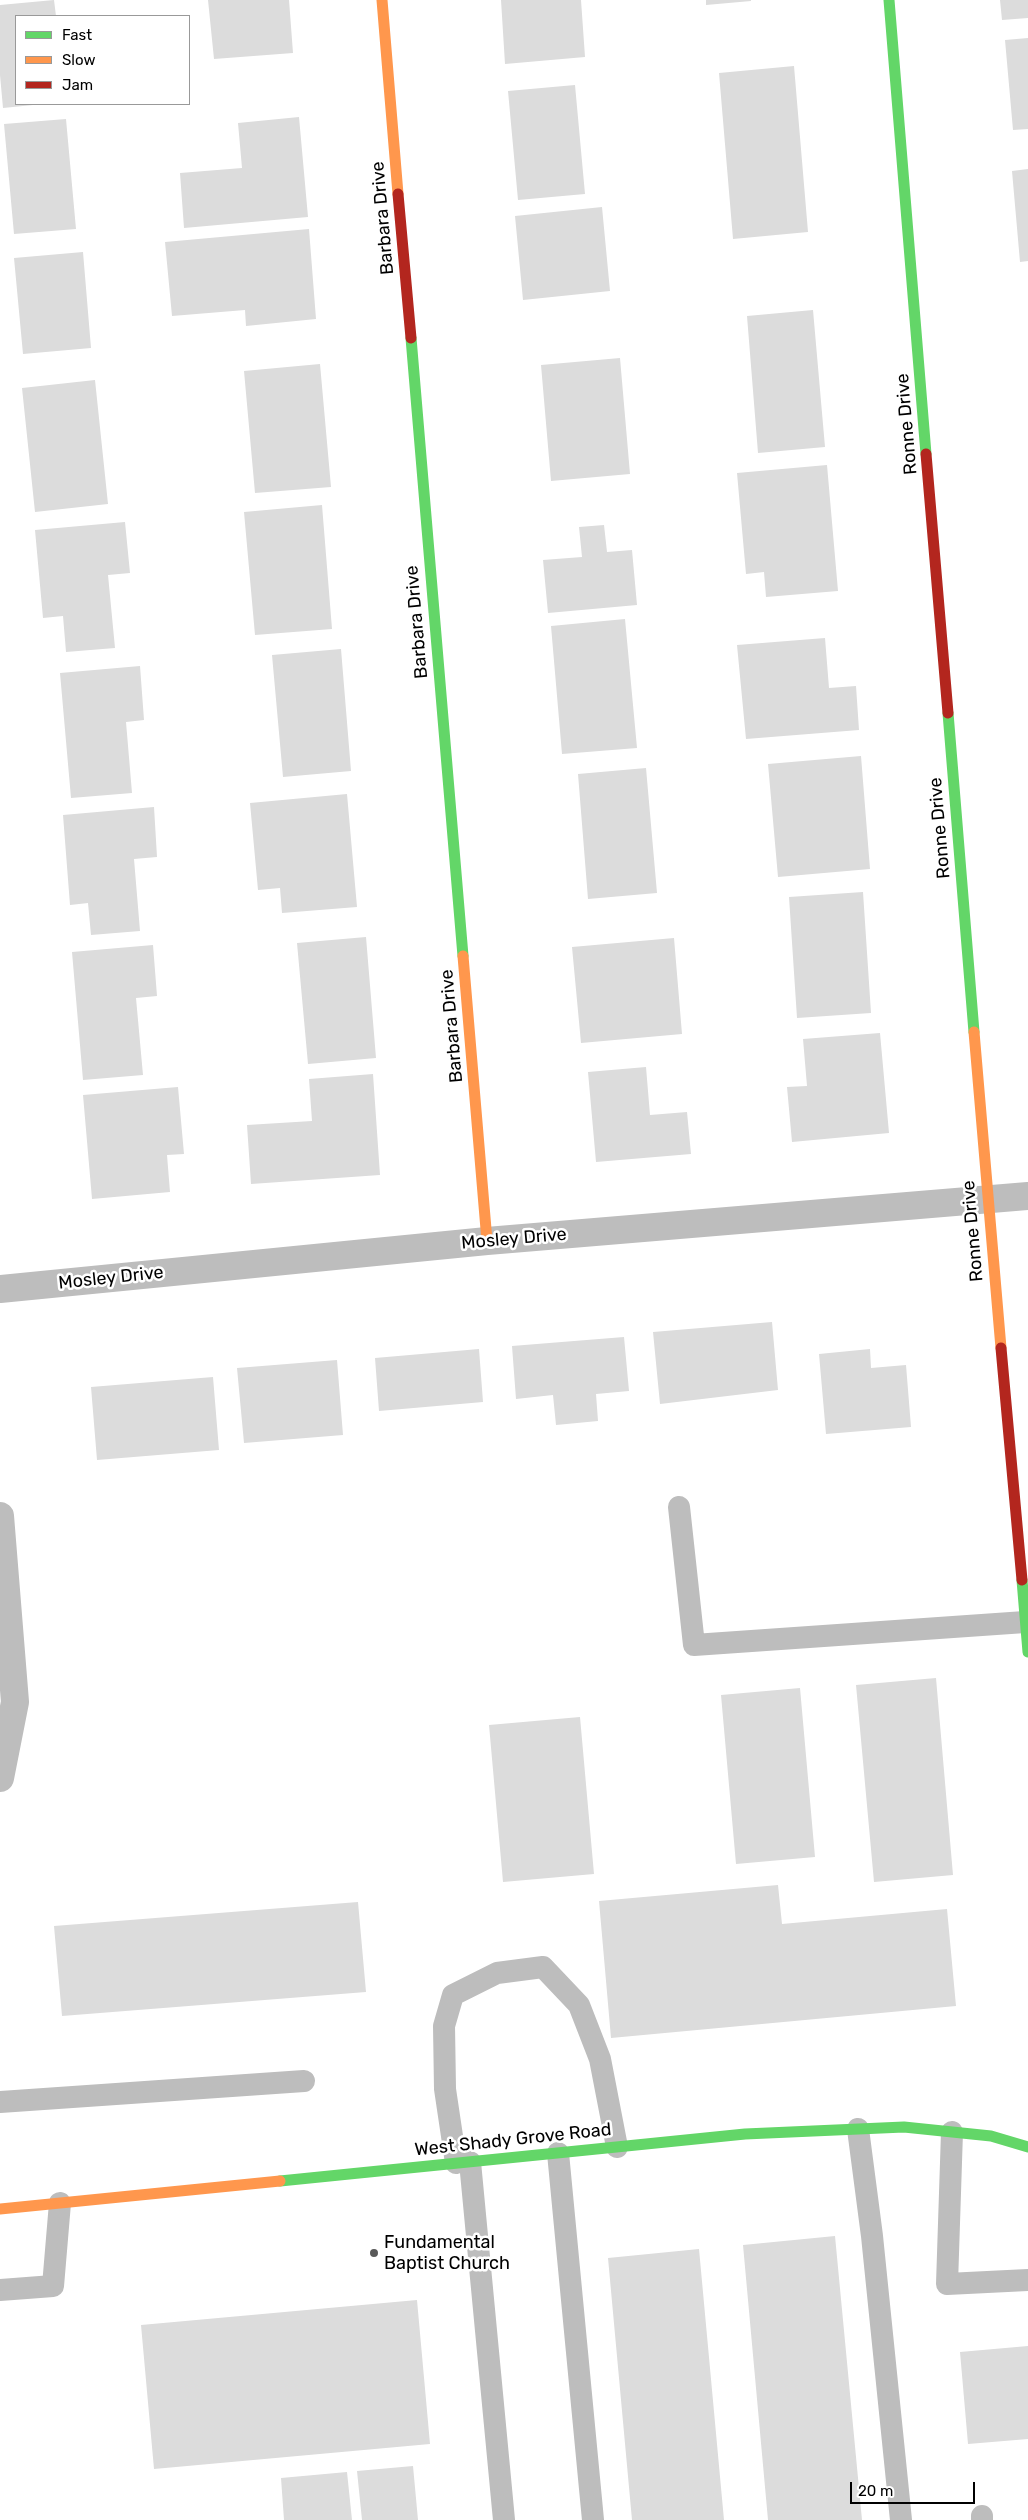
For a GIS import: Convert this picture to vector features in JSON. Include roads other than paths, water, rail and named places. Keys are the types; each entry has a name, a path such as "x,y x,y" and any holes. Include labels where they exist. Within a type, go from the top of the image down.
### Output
{"street":[{"name":"Barbara Drive","path":"382,0 487,1241"},
{"name":"Ronne Drive","path":"888,0 988,1200 1028,1652"},
{"name":"Mosley Drive","path":"0,1289 487,1241 1028,1196"},
{"path":"0,1516 15,1702 0,1778"},
{"name":"West Shady Grove Road","path":"0,2209 745,2134 904,2127 991,2136 1028,2147"}],"lane":[{"path":"679,1507 694,1645 1025,1622"},
{"path":"504,2520 463,2162 445,2088 444,2026 453,1995 498,1973 543,1967 579,2005 600,2059 617,2147"},
{"path":"0,2102 304,2081"},
{"path":"858,2129 872,2236 901,2520"},
{"path":"952,2132 947,2284 1028,2280"},
{"path":"558,2153 593,2520"},
{"path":"0,2290 54,2286 60,2203"}],"place":[{"name":"Fundamental Baptist Church","path":"374,2253"}]}
